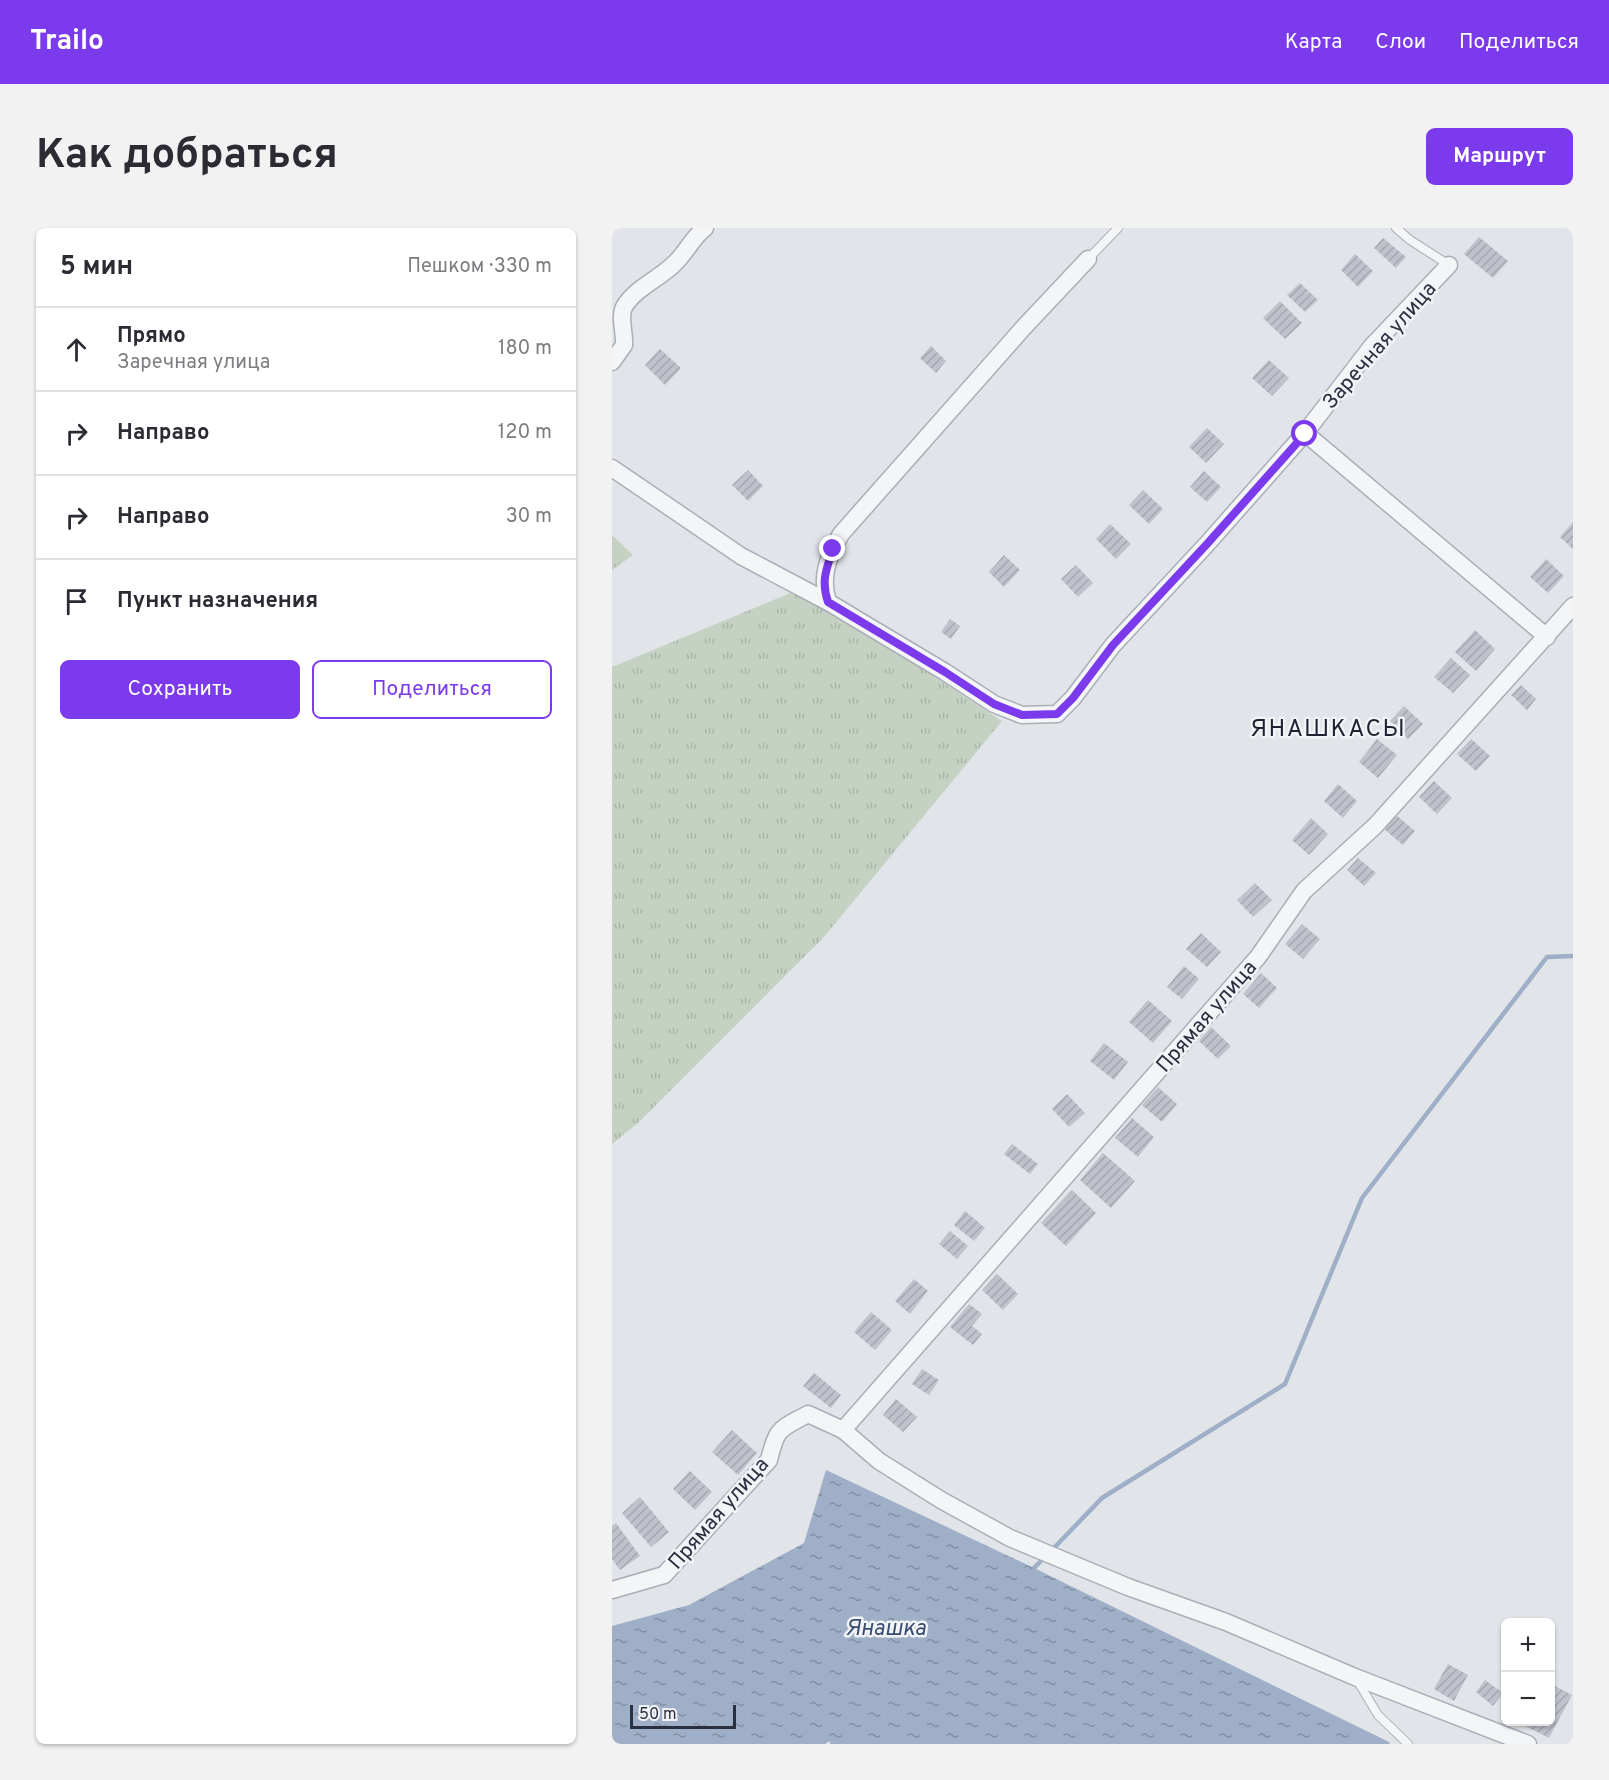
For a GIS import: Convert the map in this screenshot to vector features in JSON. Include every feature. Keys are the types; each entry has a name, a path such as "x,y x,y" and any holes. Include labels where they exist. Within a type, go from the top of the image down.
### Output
{"street":[{"path":"612,362 624,345 622,316 624,308 633,296 675,263 694,236 705,228"},
{"path":"828,602 824,589 824,576 841,534 1025,326 1088,260"},
{"name":"Заречная улица","path":"612,468 741,556 828,602 994,704 1022,715 1057,714 1073,698 1113,645 1305,434 1372,346 1449,265"},
{"path":"1305,434 1547,637"},
{"name":"Прямая улица","path":"612,1590 664,1575 769,1460 775,1436 781,1429 808,1414 843,1430 1258,957 1304,891 1375,826 1573,606"},
{"path":"843,1430 879,1461 941,1500 1010,1538 1128,1587 1226,1622 1355,1677 1528,1744"}],"lane":[{"path":"1088,260 1118,228"},
{"path":"1396,228 1410,240 1449,265"},
{"path":"1355,1677 1378,1715 1408,1744"}],"green space":[{"path":"612,535 633,555 612,570"},
{"path":"800,589 1002,721 824,937 638,1123 612,1144 612,667"}],"water":[{"name":"Янашка","path":"826,1470 1034,1568 1390,1744 830,1744 830,1741 825,1744 612,1744 612,1626 689,1605 804,1543"}],"building":[{"path":"1479,237 1508,261 1493,278 1464,254"},
{"path":"1383,238 1406,257 1396,268 1374,248"},
{"path":"1355,254 1373,271 1358,287 1341,270"},
{"path":"1300,283 1318,300 1305,312 1287,295"},
{"path":"1280,301 1302,323 1285,339 1263,318"},
{"path":"931,346 946,361 936,373 920,358"},
{"path":"660,349 681,368 665,385 645,365"},
{"path":"1269,360 1289,378 1272,396 1252,378"},
{"path":"1207,428 1224,444 1206,463 1189,447"},
{"path":"748,470 763,486 748,501 732,485"},
{"path":"1204,471 1221,487 1207,502 1190,487"},
{"path":"1143,490 1163,509 1149,524 1129,505"},
{"path":"1573,522 1573,549 1560,537"},
{"path":"1110,524 1131,544 1116,559 1096,539"},
{"path":"1004,555 1020,570 1004,587 989,572"},
{"path":"1546,559 1564,576 1548,593 1530,577"},
{"path":"1076,565 1093,583 1078,597 1061,579"},
{"path":"950,619 960,626 951,639 941,632"},
{"path":"1475,630 1495,649 1476,671 1455,652"},
{"path":"1451,658 1470,675 1453,693 1434,677"},
{"path":"1521,685 1536,699 1527,710 1511,695"},
{"path":"1404,706 1423,724 1408,739 1390,721"},
{"path":"1377,739 1397,755 1378,778 1359,762"},
{"path":"1471,739 1490,756 1476,771 1457,754"},
{"path":"1434,781 1452,798 1437,814 1419,797"},
{"path":"1338,784 1357,801 1343,818 1324,801"},
{"path":"1396,815 1415,831 1403,845 1384,829"},
{"path":"1311,818 1328,834 1309,855 1292,840"},
{"path":"1358,858 1376,873 1364,886 1347,870"},
{"path":"1255,883 1272,900 1253,917 1237,900"},
{"path":"1302,924 1320,939 1303,959 1285,944"},
{"path":"1201,933 1221,952 1207,967 1186,949"},
{"path":"1184,966 1199,979 1182,999 1167,987"},
{"path":"1261,973 1277,988 1259,1008 1243,994"},
{"path":"1148,1000 1172,1021 1153,1043 1129,1022"},
{"path":"1211,1027 1231,1046 1218,1059 1199,1041"},
{"path":"1104,1043 1128,1062 1114,1080 1090,1061"},
{"path":"1158,1087 1177,1104 1162,1122 1142,1105"},
{"path":"1067,1094 1085,1113 1069,1127 1052,1109"},
{"path":"1132,1118 1154,1137 1138,1157 1115,1138"},
{"path":"1012,1144 1038,1164 1030,1174 1004,1154"},
{"path":"1103,1153 1135,1181 1111,1208 1080,1180"},
{"path":"1072,1190 1096,1213 1066,1246 1041,1223"},
{"path":"965,1211 985,1228 974,1241 954,1225"},
{"path":"950,1231 968,1246 957,1259 939,1244"},
{"path":"997,1274 1018,1294 1003,1310 982,1290"},
{"path":"914,1279 928,1291 910,1314 895,1301"},
{"path":"969,1304 982,1314 972,1326 982,1334 973,1345 950,1327"},
{"path":"871,1312 892,1330 875,1350 854,1332"},
{"path":"922,1369 939,1380 929,1395 912,1384"},
{"path":"814,1373 841,1395 831,1408 803,1386"},
{"path":"896,1399 917,1417 903,1432 883,1415"},
{"path":"732,1430 757,1453 738,1475 712,1452"},
{"path":"690,1471 712,1492 695,1510 673,1489"},
{"path":"640,1497 669,1532 651,1547 622,1513"},
{"path":"616,1523 640,1556 620,1570 612,1559 612,1526"},
{"path":"1448,1664 1468,1675 1454,1701 1434,1689"},
{"path":"1485,1680 1501,1692 1501,1696 1493,1706 1476,1692"},
{"path":"1555,1686 1572,1695 1549,1738 1525,1726 1555,1726"}],"waterway":[{"path":"1051,1551 1102,1498 1285,1384 1362,1198 1547,957 1573,956"},
{"path":"1034,1568 1045,1557"}],"district":[{"name":"ЯНАШКАСЫ","path":"1328,728"}],"route":[{"path":"833,549 824,576 824,589 828,602 994,704 1022,715 1057,714 1073,698 1113,645 1305,434"}]}
